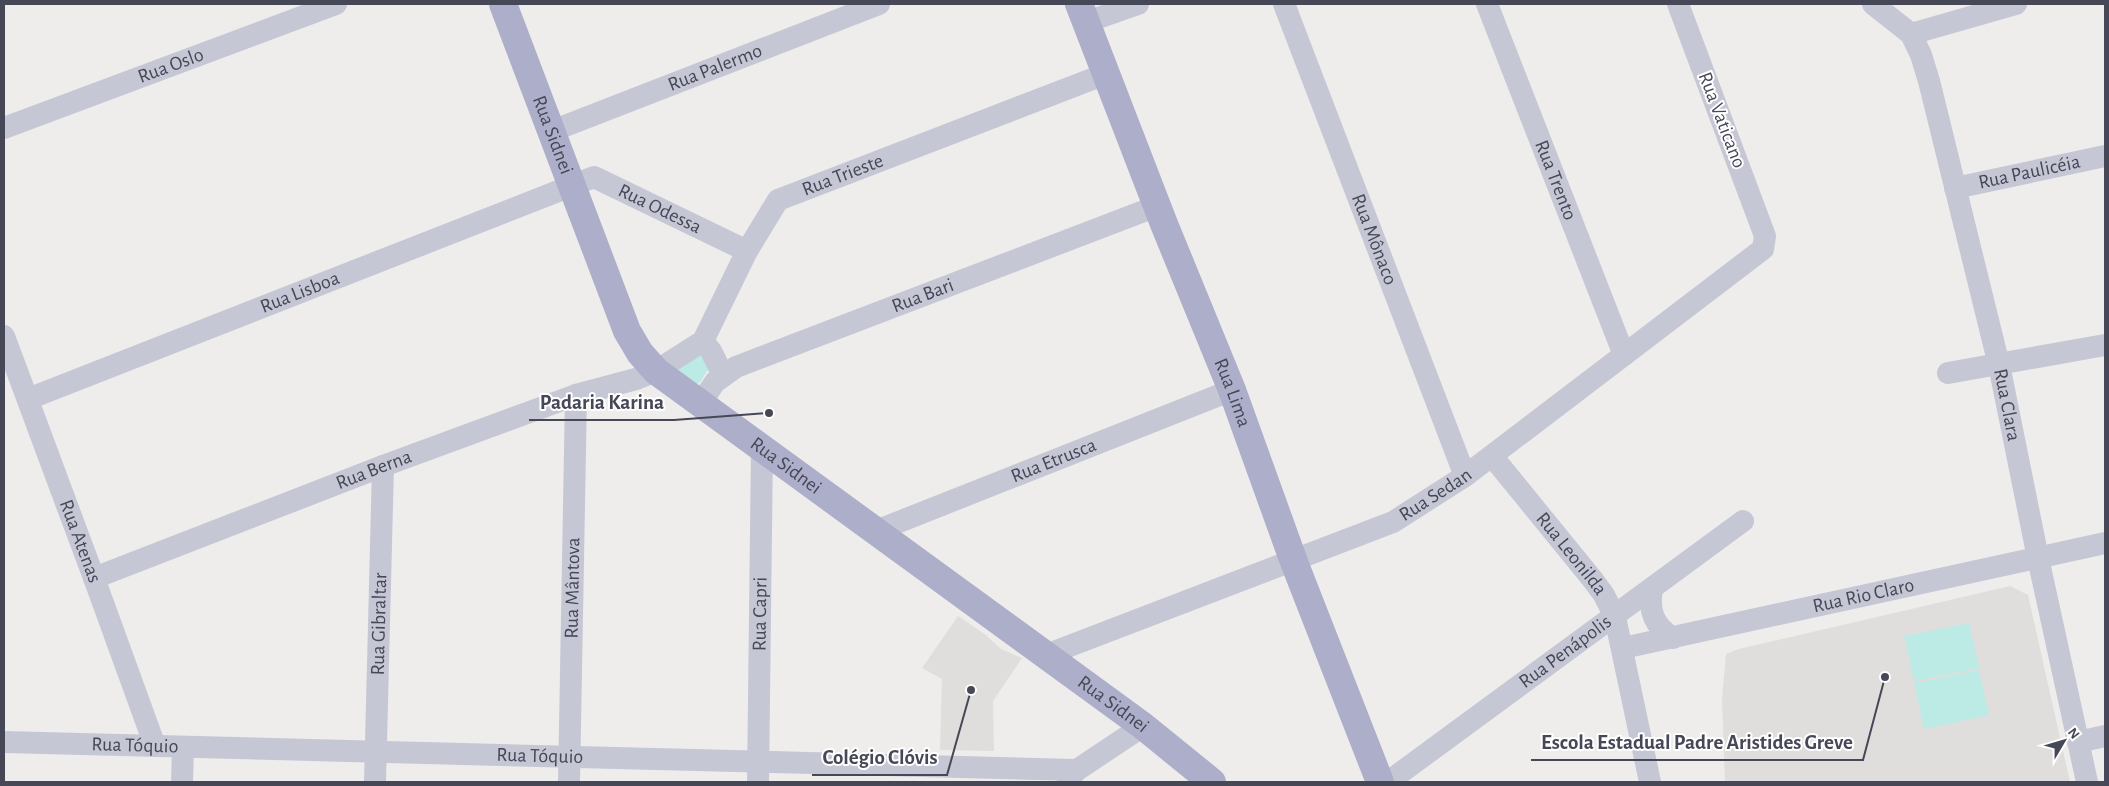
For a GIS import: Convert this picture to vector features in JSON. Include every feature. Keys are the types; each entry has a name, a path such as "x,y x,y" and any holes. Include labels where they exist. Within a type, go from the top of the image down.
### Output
{"main road":[{"name":"Rua Sidnei","path":"503,4 627,331 640,354 656,372 1046,655 1142,726 1212,782"},
{"name":"Rua Lima","path":"1083,13 1108,73 1157,206 1232,390 1294,562 1380,782"}],"street":[{"name":"Rua Oslo","path":"4,128 336,4"},
{"name":"Rua Palermo","path":"552,131 879,4"},
{"path":"1083,13 1138,4"},
{"name":"Rua Mônaco","path":"1284,4 1466,476"},
{"name":"Rua Trento","path":"1487,4 1624,356"},
{"name":"Rua Vaticano","path":"1678,4 1765,236"},
{"path":"1873,4 1911,34 2016,4"},
{"name":"Rua Clara","path":"1911,34 1921,55 1929,81 1999,365 2086,782"},
{"name":"Rua Trieste","path":"703,341 747,252 778,200 1108,73"},
{"name":"Rua Paulicéia","path":"1955,188 2105,156"},
{"name":"Rua Odessa","path":"572,185 594,177 747,252"},
{"name":"Rua Lisboa","path":"28,399 572,185"},
{"name":"Rua Bari","path":"701,403 710,388 723,375 736,367 1157,206"},
{"name":"Rua Sedan","path":"1046,655 1294,562 1393,522 1466,476 1758,253 1763,249 1765,236"},
{"name":"Rua Atenas","path":"4,336 155,746"},
{"path":"656,372 703,341 711,351 723,375"},
{"path":"1948,373 2105,345"},
{"name":"Rua Berna","path":"94,578 382,466 576,395 656,372"},
{"name":"Rua Etrusca","path":"876,531 1232,390"},
{"name":"Rua Mântova","path":"569,782 576,395"},
{"name":"Rua Capri","path":"758,772 762,448"},
{"name":"Rua Leonilda","path":"1492,456 1593,580 1604,595 1615,617 1650,782"},
{"name":"Rua Gibraltar","path":"375,782 382,466"},
{"name":"Rua Penápolis","path":"1388,782 1615,617 1743,521"},
{"name":"Rua Rio Claro","path":"1623,648 2105,543"},
{"path":"1652,589 1650,600 1651,612 1663,632 1673,638"},
{"path":"1071,776 1142,726"},
{"path":"2078,742 2105,736"},
{"name":"Rua Tóquio","path":"4,742 570,757 758,772 1071,776"},
{"path":"182,782 183,746"}],"shaded area":[{"path":"698,353 710,367 697,384 679,371 679,367"},
{"path":"2010,586 2028,595 2070,782 1725,782 1722,699 1726,654 1739,649"},
{"path":"958,616 986,635 1001,649 1022,658 993,701 994,751 940,750 942,679 922,668"},
{"path":"1969,623 1979,668 1914,681 1904,636"},
{"path":"1979,670 1989,715 1924,729 1914,683"}],"place":[{"name":"Padaria Karina","path":"769,413"},
{"name":"Escola Estadual Padre Aristides Greve","path":"1885,677"},
{"name":"Colégio Clóvis","path":"971,690"}]}
